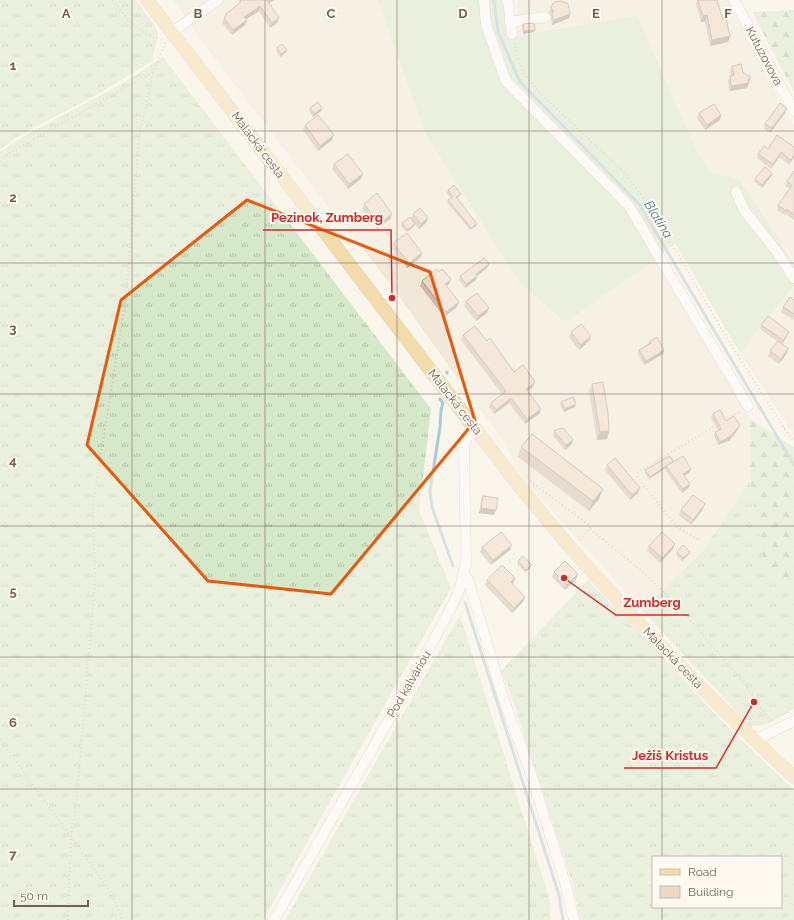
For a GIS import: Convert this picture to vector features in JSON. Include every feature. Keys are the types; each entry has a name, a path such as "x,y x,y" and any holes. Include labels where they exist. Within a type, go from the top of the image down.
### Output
{"main road":[{"name":"Malacká cesta","path":"147,0 169,36 516,482 571,548 639,623 755,740 794,777"}],"street":[{"path":"169,36 218,0"},
{"path":"484,0 486,25 506,81 629,206 748,406"},
{"path":"508,0 512,34"},
{"name":"Kutuzovova","path":"734,0 794,111"},
{"path":"510,22 545,17"},
{"path":"736,192 744,210 794,278"},
{"name":"Pod kalváriou","path":"274,920 456,598 466,562 464,448 467,438 476,429"},
{"path":"464,573 469,582 502,694 536,792 566,886 574,920"},
{"path":"755,740 794,721"}],"path":[{"path":"112,0 131,22 144,34 152,37 169,36"},
{"path":"68,920 71,838 77,794 95,581 93,504 126,297 139,137 153,72 163,45 169,36"},
{"path":"0,161 8,154 153,72"},
{"path":"698,539 678,528 637,477 638,472 748,406"},
{"path":"784,428 794,424"},
{"path":"516,482 524,479 530,480 590,526 590,529 643,572 681,609 745,684 772,721"},
{"path":"571,548 590,529"},
{"path":"0,739 110,891 123,920"}],"highlighted area":[{"path":"247,200 430,272 475,421 331,594 208,581 87,445 121,300"}],"shaded area":[{"path":"173,0 378,0 425,133 656,260 750,419 750,481 702,552 642,610 521,477 506,445 392,287 346,226 337,219 205,45"},
{"path":"517,0 728,0 784,109 794,125 794,264 740,180 710,172 696,150 637,15 518,36"},
{"path":"794,286 794,435 740,353 765,320"}],"green space":[{"path":"0,0 136,0 155,26 158,33 152,61 98,94 22,134 0,149"},
{"path":"378,0 510,0 512,34 518,36 637,15 696,150 710,172 740,180 794,264 794,286 765,320 740,353 675,243 656,260 565,322 520,283 425,133"},
{"path":"794,10 794,92 752,12"},
{"path":"163,57 431,409 419,510 451,588 263,920 0,920 0,152 24,136 127,81"},
{"path":"750,419 794,447 794,588 763,559 750,481"},
{"path":"750,481 763,559 794,588 794,709 766,725 750,726 642,610 702,552"},
{"path":"588,580 729,728 794,790 794,920 580,920 573,885 509,690 501,671"},
{"path":"460,615 550,901 551,920 285,920"}],"building":[{"path":"240,0 267,0 279,18 272,23 260,6 244,17 247,20 233,30 224,18 226,16 225,15 241,2"},
{"path":"698,0 717,0 723,20 726,19 730,36 712,40 707,15 703,16"},
{"path":"561,1 568,4 570,14 554,20 551,7 554,2"},
{"path":"534,23 535,30 524,31 523,24"},
{"path":"282,44 287,50 281,54 277,48"},
{"path":"741,64 743,73 751,77 748,80 749,83 732,86 730,76 734,75 732,66"},
{"path":"318,102 322,108 314,114 310,108"},
{"path":"780,103 787,108 772,128 765,124"},
{"path":"714,104 721,115 707,125 699,113"},
{"path":"318,115 334,135 320,146 305,125"},
{"path":"777,135 794,147 794,155 791,160 781,152 773,164 758,154 764,146 768,149"},
{"path":"348,154 363,174 349,184 334,164"},
{"path":"765,167 772,173 762,185 755,179"},
{"path":"794,171 794,215 787,209 786,211 778,205 792,185 787,181"},
{"path":"454,185 461,194 456,197 477,224 471,228 448,200 453,197 448,190"},
{"path":"377,193 392,214 379,224 364,204"},
{"path":"420,208 428,218 421,224 413,214"},
{"path":"410,217 415,224 407,230 402,223"},
{"path":"407,233 422,253 409,263 393,243"},
{"path":"484,258 489,264 466,284 460,276"},
{"path":"437,269 439,272 442,269 451,279 445,284 459,302 446,312 422,281"},
{"path":"477,293 489,308 478,316 466,301"},
{"path":"790,297 794,300 794,314 783,307"},
{"path":"768,316 789,332 783,340 761,325"},
{"path":"581,324 591,336 581,345 571,332"},
{"path":"475,326 487,341 490,338 514,372 523,365 535,382 526,389 541,409 527,419 511,398 496,410 491,403 506,391 463,335"},
{"path":"657,337 664,350 646,361 639,350 651,343 650,341"},
{"path":"778,341 788,348 781,359 770,351"},
{"path":"603,382 609,431 600,432 592,384"},
{"path":"573,397 576,404 565,409 561,402"},
{"path":"720,410 726,421 734,416 740,425 731,436 720,442 715,432 721,429 713,414"},
{"path":"561,428 564,429 573,440 566,445 554,431"},
{"path":"532,434 603,489 593,501 521,447"},
{"path":"670,456 673,461 650,477 645,470"},
{"path":"683,456 691,469 683,474 690,484 683,489 666,466"},
{"path":"615,458 640,488 632,495 607,465"},
{"path":"693,495 705,504 693,520 681,510"},
{"path":"483,496 498,498 496,510 481,508"},
{"path":"501,532 512,545 493,560 482,547"},
{"path":"662,532 675,544 662,558 649,546"},
{"path":"683,545 690,552 683,558 677,552"},
{"path":"523,556 532,565 526,570 518,561"},
{"path":"565,561 578,574 567,585 554,572"},
{"path":"502,565 515,578 511,582 525,597 514,608 487,580"}],"waterway":[{"name":"Blatina","path":"494,0 498,32 520,82 639,204 794,465"},
{"path":"440,399 443,403 430,491 432,507 453,566"},
{"path":"465,602 559,895 563,920"}],"place":[{"name":"Pezinok, Zumberg","path":"392,298"},
{"name":"Zumberg","path":"564,578"},
{"name":"Ježiš Kristus","path":"754,702"}]}
